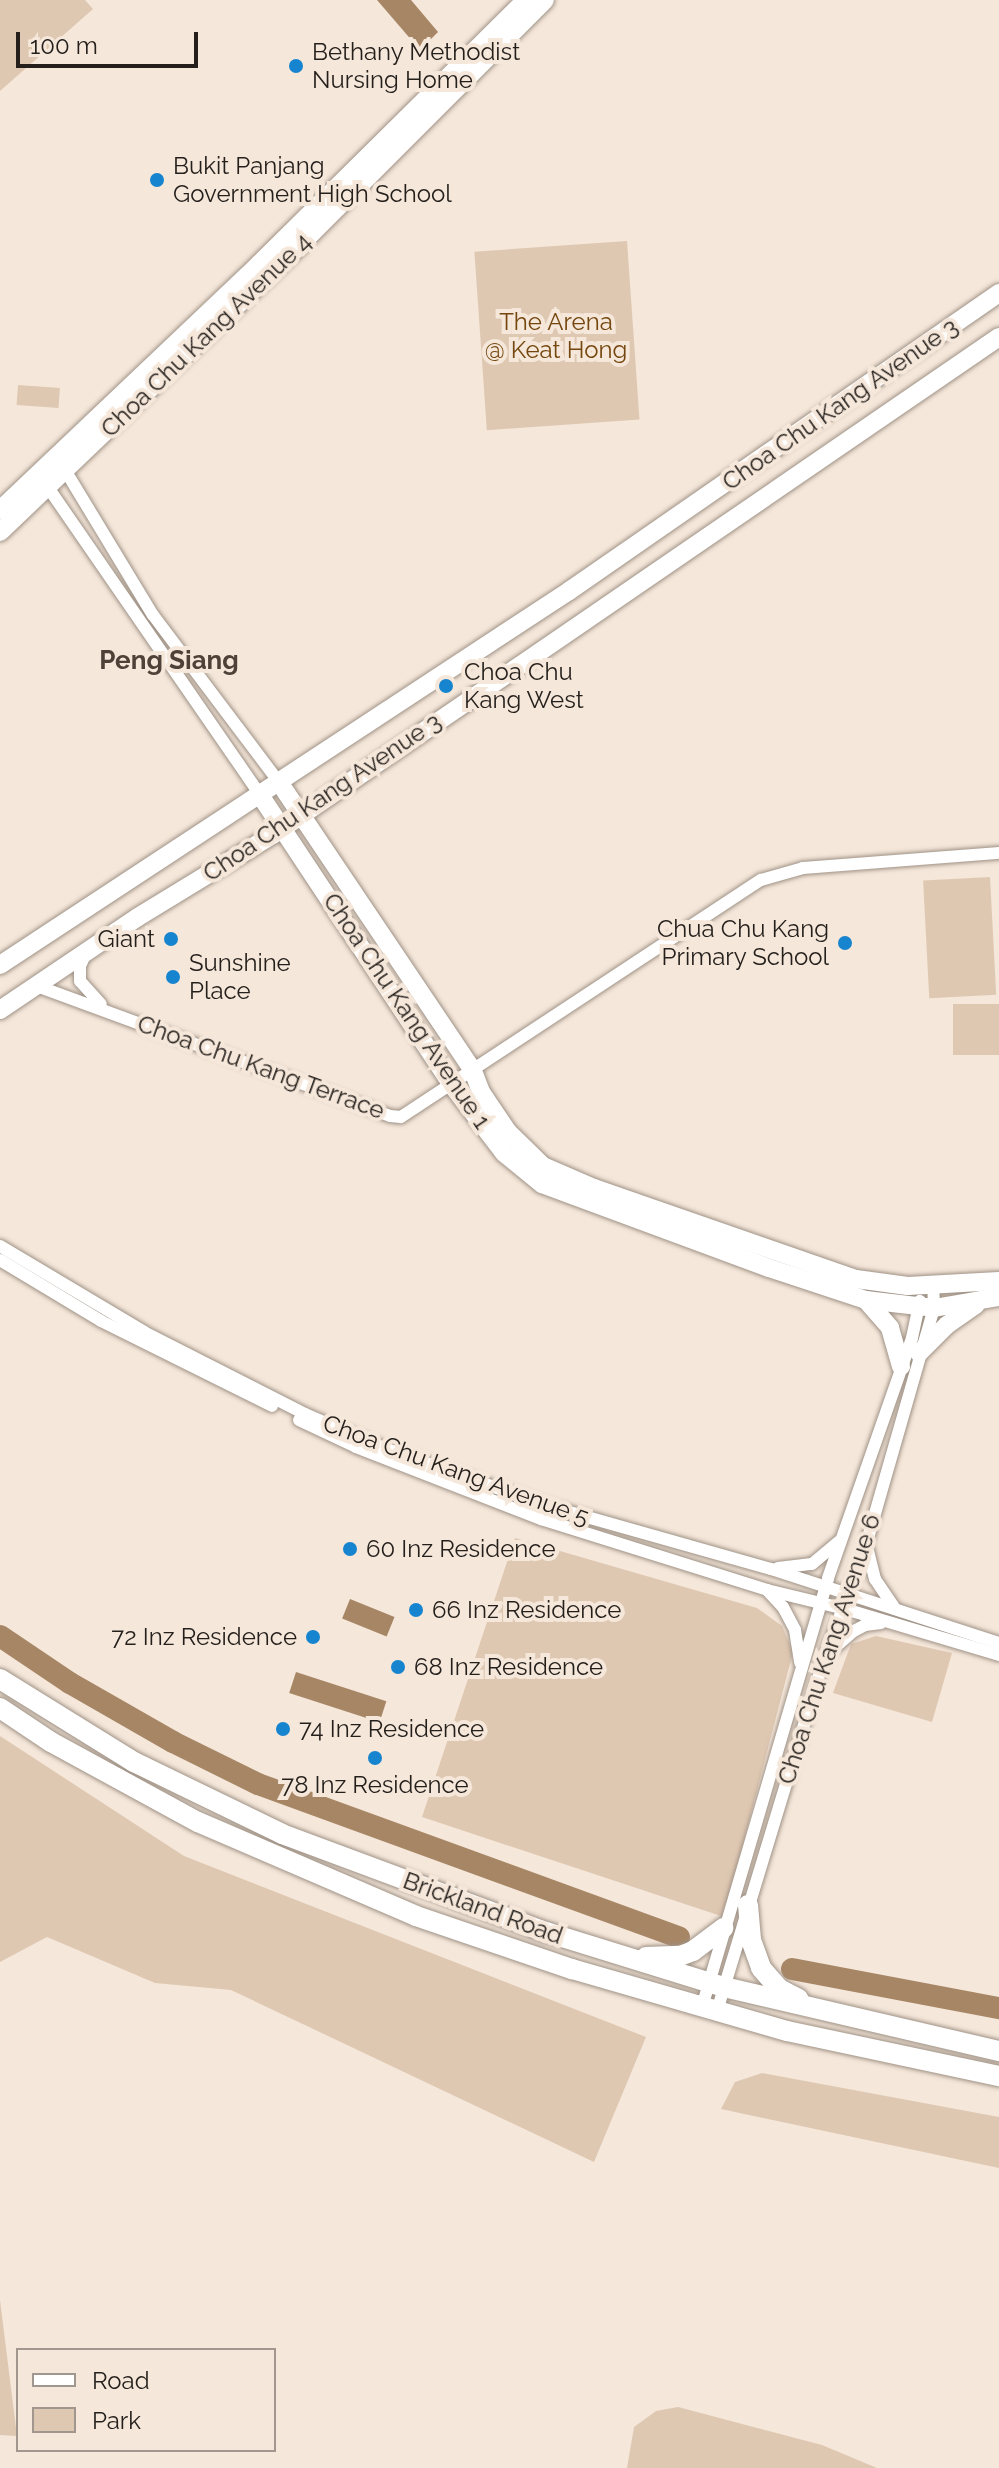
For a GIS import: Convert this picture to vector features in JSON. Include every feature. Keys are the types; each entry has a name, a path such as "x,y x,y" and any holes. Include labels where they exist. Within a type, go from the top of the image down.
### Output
{"main road":[{"name":"Brickland Road","path":"0,1679 134,1762 282,1834 546,1932 716,1985 999,2051"},
{"name":"Brickland Road","path":"0,1708 51,1742 198,1822 323,1879 416,1916 572,1969 787,2031 999,2076"},
{"path":"748,1905 751,1940 765,1976 779,1989 833,2014"},
{"path":"630,1958 680,1956 708,1942 723,1928"}],"street":[{"name":"Choa Chu Kang Avenue 4","path":"0,532 43,480 526,0"},
{"name":"Choa Chu Kang Avenue 4","path":"61,462 303,242 545,0"},
{"name":"Choa Chu Kang Avenue 3","path":"0,965 569,591 999,293"},
{"name":"Choa Chu Kang Avenue 3","path":"0,1010 282,828 999,337"},
{"name":"Choa Chu Kang Avenue 1","path":"61,462 153,615 279,782 473,1071 481,1092 508,1132 543,1166 567,1178 815,1267 869,1281 927,1286 999,1281"},
{"name":"Choa Chu Kang Avenue 4","path":"0,510 43,480"},
{"name":"Choa Chu Kang Avenue 1","path":"43,480 260,795 452,1085 504,1153 542,1184 769,1268 866,1300 927,1308 992,1298"},
{"name":"Choa Chu Kang Terrace","path":"37,986 390,1116 411,1114 769,876 803,868 999,853"},
{"name":"Choa Chu Kang Terrace","path":"89,950 80,966 80,981 85,990 110,1011"},
{"name":"Choa Chu Kang Avenue 5","path":"0,1246 144,1332 254,1388 416,1465 541,1519 767,1590 845,1609 999,1655"},
{"name":"Choa Chu Kang Avenue 5","path":"0,1260 125,1333 356,1447 611,1526 771,1569 999,1643"},
{"name":"Choa Chu Kang Avenue 6","path":"716,1985 748,1905 835,1623 845,1609 866,1545 919,1353 927,1308 927,1286"},
{"path":"919,1353 947,1325 992,1298"},
{"path":"866,1300 890,1328 901,1366"},
{"name":"Choa Chu Kang Avenue 6","path":"710,2009 723,1928 825,1587 901,1366 927,1308"},
{"path":"771,1569 812,1564 841,1538"},
{"path":"866,1545 875,1579 897,1612"},
{"path":"767,1590 783,1607 795,1630 800,1670"},
{"path":"825,1656 865,1625 888,1622"}],"green space":[{"path":"0,0 85,0 93,9 0,91"},
{"name":"The Arena @ Keat Hong","path":"627,241 639,420 487,430 474,252"},
{"path":"18,385 60,388 59,408 17,405"},
{"path":"990,877 996,995 929,998 923,881"},
{"path":"953,1004 999,1004 999,1055 953,1055"},
{"path":"515,1538 757,1608 782,1626 793,1652 724,1917 422,1817"},
{"path":"876,1636 952,1653 932,1722 833,1693 851,1644"},
{"path":"0,1736 184,1856 646,2037 594,2162 231,1990 155,1983 47,1937 0,1962"},
{"path":"762,2073 999,2117 999,2168 721,2109 735,2082"},
{"path":"0,2300 16,2436 0,2435"},
{"path":"678,2407 822,2445 877,2468 627,2468 634,2427 656,2411"}],"shaded area":[{"path":"377,0 411,0 438,32 420,50"},
{"path":"350,1599 395,1617 387,1636 342,1618"},
{"path":"296,1672 386,1701 380,1722 289,1693"}],"waterway":[{"path":"0,1636 70,1683 173,1742 258,1784 679,1937"},
{"path":"792,1969 999,2008"}],"place":[{"name":"Bethany Methodist Nursing Home","path":"296,66"},
{"name":"Bukit Panjang Government High School","path":"157,180"},
{"name":"Choa Chu Kang West","path":"446,686"},
{"name":"Giant","path":"171,939"},
{"name":"Chua Chu Kang Primary School","path":"845,943"},
{"name":"Sunshine Place","path":"173,977"},
{"name":"60 Inz Residence","path":"350,1549"},
{"name":"66 Inz Residence","path":"416,1610"},
{"name":"72 Inz Residence","path":"313,1637"},
{"name":"68 Inz Residence","path":"398,1667"},
{"name":"74 Inz Residence","path":"283,1729"},
{"name":"78 Inz Residence","path":"375,1758"}],"district":[{"name":"Peng Siang","path":"169,661"}]}
